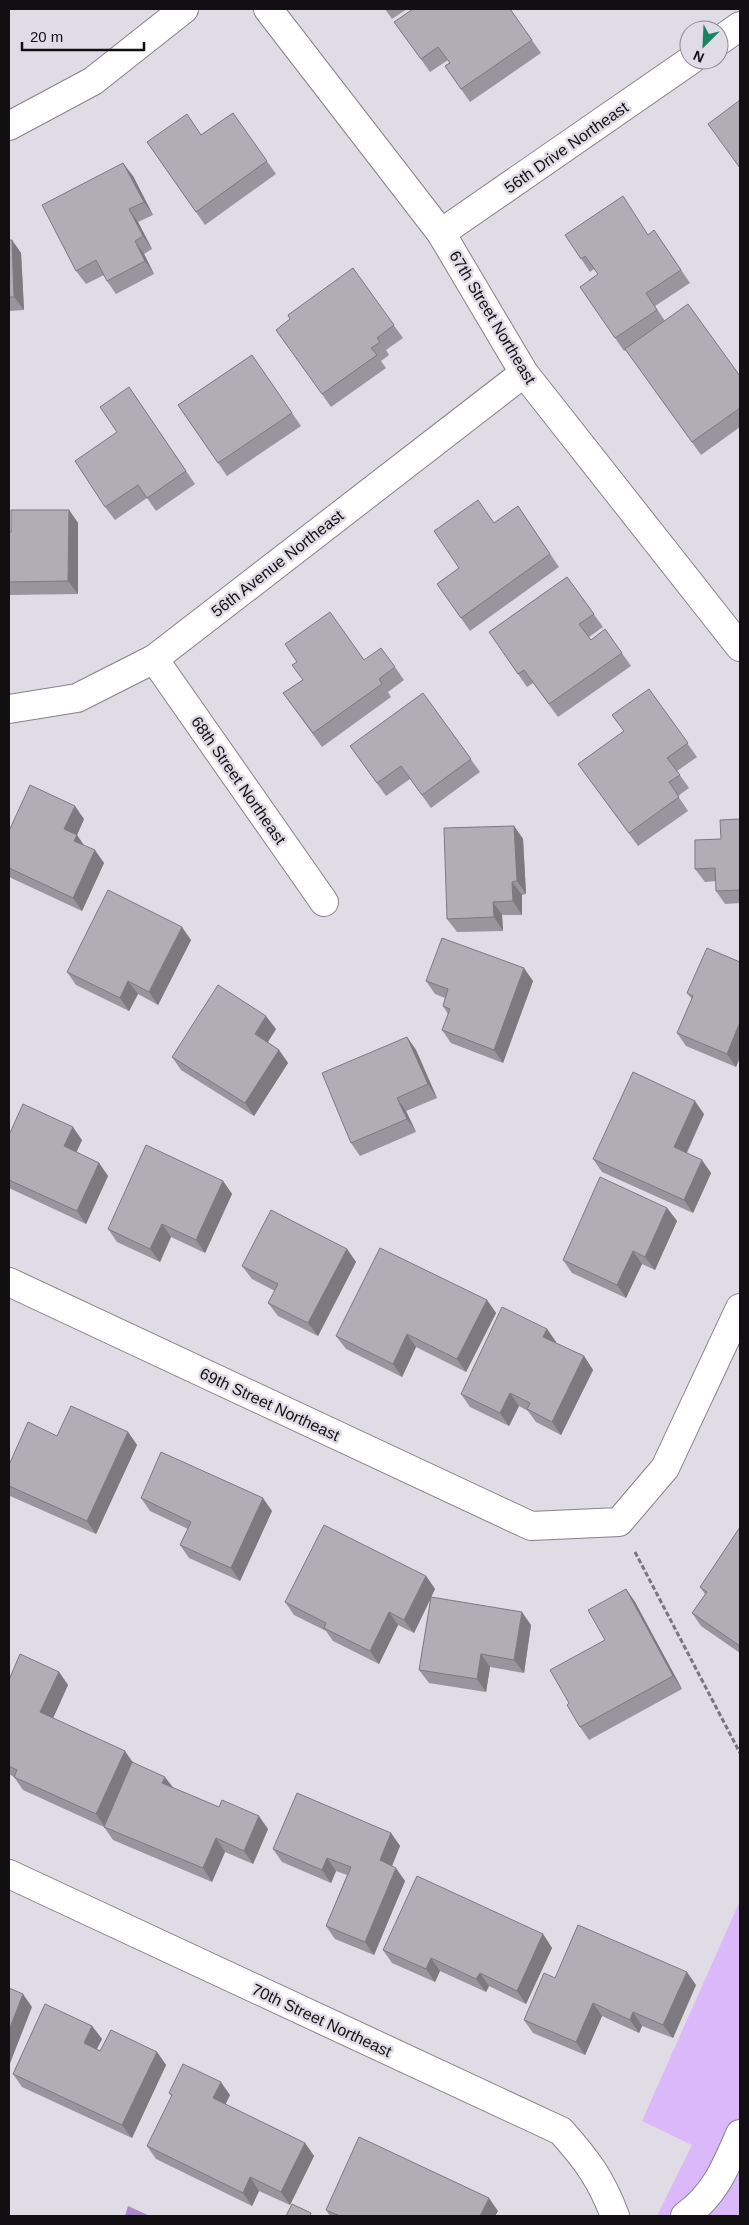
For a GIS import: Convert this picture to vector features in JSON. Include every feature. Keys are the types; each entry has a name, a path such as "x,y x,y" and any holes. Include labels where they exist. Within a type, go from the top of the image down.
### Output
{"street":[{"path":"9,126 94,81 184,9"},
{"name":"67th Street Northeast","path":"268,9 442,233 524,372 740,647"},
{"path":"729,33 740,26"},
{"name":"56th Drive Northeast","path":"442,233 679,68"},
{"name":"56th Avenue Northeast","path":"9,709 77,698 154,659 524,372"},
{"name":"68th Street Northeast","path":"154,659 324,902"},
{"name":"69th Street Northeast","path":"9,1282 531,1526 619,1522"},
{"path":"619,1522 665,1468 740,1308"},
{"name":"70th Street Northeast","path":"9,1874 561,2131 589,2162 612,2207"},
{"path":"685,2216 697,2208 720,2179 740,2134"}],"path":[{"path":"619,1522 740,1753"}],"shaded area":[{"path":"740,1901 740,2216 657,2216 692,2145 642,2121"},
{"path":"128,2206 150,2216 125,2216"}],"building":[{"path":"413,9 510,9 532,40 461,89 445,66 450,63 438,47 421,59 394,22"},
{"path":"740,100 740,168 708,124"},
{"path":"233,113 267,161 196,212 147,142 187,114 201,135"},
{"path":"123,163 144,202 129,209 143,236 135,241 145,261 107,281 96,260 76,271 42,205"},
{"path":"623,196 648,235 654,230 681,270 646,293 657,310 615,338 580,287 598,274 585,256 581,259 565,235"},
{"path":"9,240 12,240 14,297 9,297"},
{"path":"353,268 394,325 377,338 380,342 371,348 377,355 322,394 276,330 290,319 288,315"},
{"path":"688,304 740,376 740,408 692,442 625,349"},
{"path":"252,355 292,413 218,463 178,405"},
{"path":"129,387 186,471 147,498 138,485 105,507 75,461 117,432 100,407"},
{"path":"478,500 494,523 518,506 550,554 461,618 437,584 459,568 434,531"},
{"path":"11,510 69,510 68,581 9,582"},
{"path":"567,577 594,614 579,624 591,640 605,629 622,653 549,704 524,670 518,674 489,632"},
{"path":"330,612 364,660 381,648 395,667 379,679 382,684 313,733 283,693 303,680 292,665 297,662 285,644"},
{"path":"649,689 688,743 667,758 680,775 669,782 679,797 629,833 578,764 624,731 612,715"},
{"path":"423,693 471,759 422,795 401,766 377,783 350,746"},
{"path":"30,785 75,806 64,829 77,835 74,841 95,850 73,898 9,868 9,831"},
{"path":"740,819 740,890 716,891 715,868 695,869 695,840 721,839 720,820"},
{"path":"514,826 517,881 512,882 513,901 493,902 494,917 447,919 444,828"},
{"path":"108,890 182,927 149,992 128,981 120,998 67,972"},
{"path":"442,938 524,968 494,1050 442,1030 450,1009 443,1006 448,989 426,981"},
{"path":"707,948 740,962 740,1022 727,1054 677,1033 693,996 687,993"},
{"path":"218,985 266,1016 255,1034 279,1050 245,1103 172,1057"},
{"path":"407,1037 428,1084 397,1098 407,1119 351,1143 322,1073"},
{"path":"633,1072 695,1101 674,1147 702,1160 684,1200 593,1159"},
{"path":"23,1104 73,1127 64,1146 99,1163 77,1211 9,1180 9,1135"},
{"path":"146,1145 223,1181 196,1240 162,1224 150,1249 108,1229"},
{"path":"600,1177 667,1208 645,1257 633,1251 617,1285 563,1260"},
{"path":"271,1210 347,1249 308,1323 268,1303 278,1284 242,1266"},
{"path":"380,1248 487,1300 457,1359 407,1334 393,1364 336,1336"},
{"path":"502,1307 547,1329 543,1337 584,1356 552,1422 527,1409 530,1403 510,1393 500,1413 461,1394"},
{"path":"71,1406 128,1432 87,1521 9,1486 9,1465 28,1422 57,1436"},
{"path":"161,1452 263,1498 231,1568 180,1545 191,1522 141,1498"},
{"path":"324,1525 426,1576 404,1620 389,1612 370,1651 324,1628 326,1623 285,1602"},
{"path":"740,1527 740,1646 692,1613 707,1592 700,1587"},
{"path":"626,1589 673,1676 580,1727 550,1670 605,1640 588,1610"},
{"path":"431,1597 522,1612 514,1660 481,1654 477,1679 419,1670"},
{"path":"20,1654 59,1672 40,1712 125,1751 96,1814 14,1777 17,1770 9,1766 9,1680"},
{"path":"132,1762 165,1777 162,1783 219,1807 222,1800 259,1816 244,1851 216,1838 203,1868 104,1827"},
{"path":"297,1793 391,1833 380,1860 396,1868 365,1942 326,1926 351,1867 327,1858 322,1870 273,1849"},
{"path":"417,1876 543,1934 517,1991 480,1973 476,1979 431,1958 426,1969 383,1950"},
{"path":"578,1925 687,1972 663,2025 633,2012 630,2020 593,2003 576,2042 524,2020 544,1973 555,1978"},
{"path":"9,1988 23,1994 9,2030"},
{"path":"45,2004 92,2026 84,2043 100,2051 111,2030 157,2052 122,2125 13,2074"},
{"path":"183,2064 221,2082 213,2098 305,2143 281,2192 250,2177 243,2193 147,2146 172,2095 169,2093"},
{"path":"359,2137 489,2198 480,2216 340,2216 326,2210"},
{"path":"292,2204 311,2213 310,2216 286,2216"}]}
